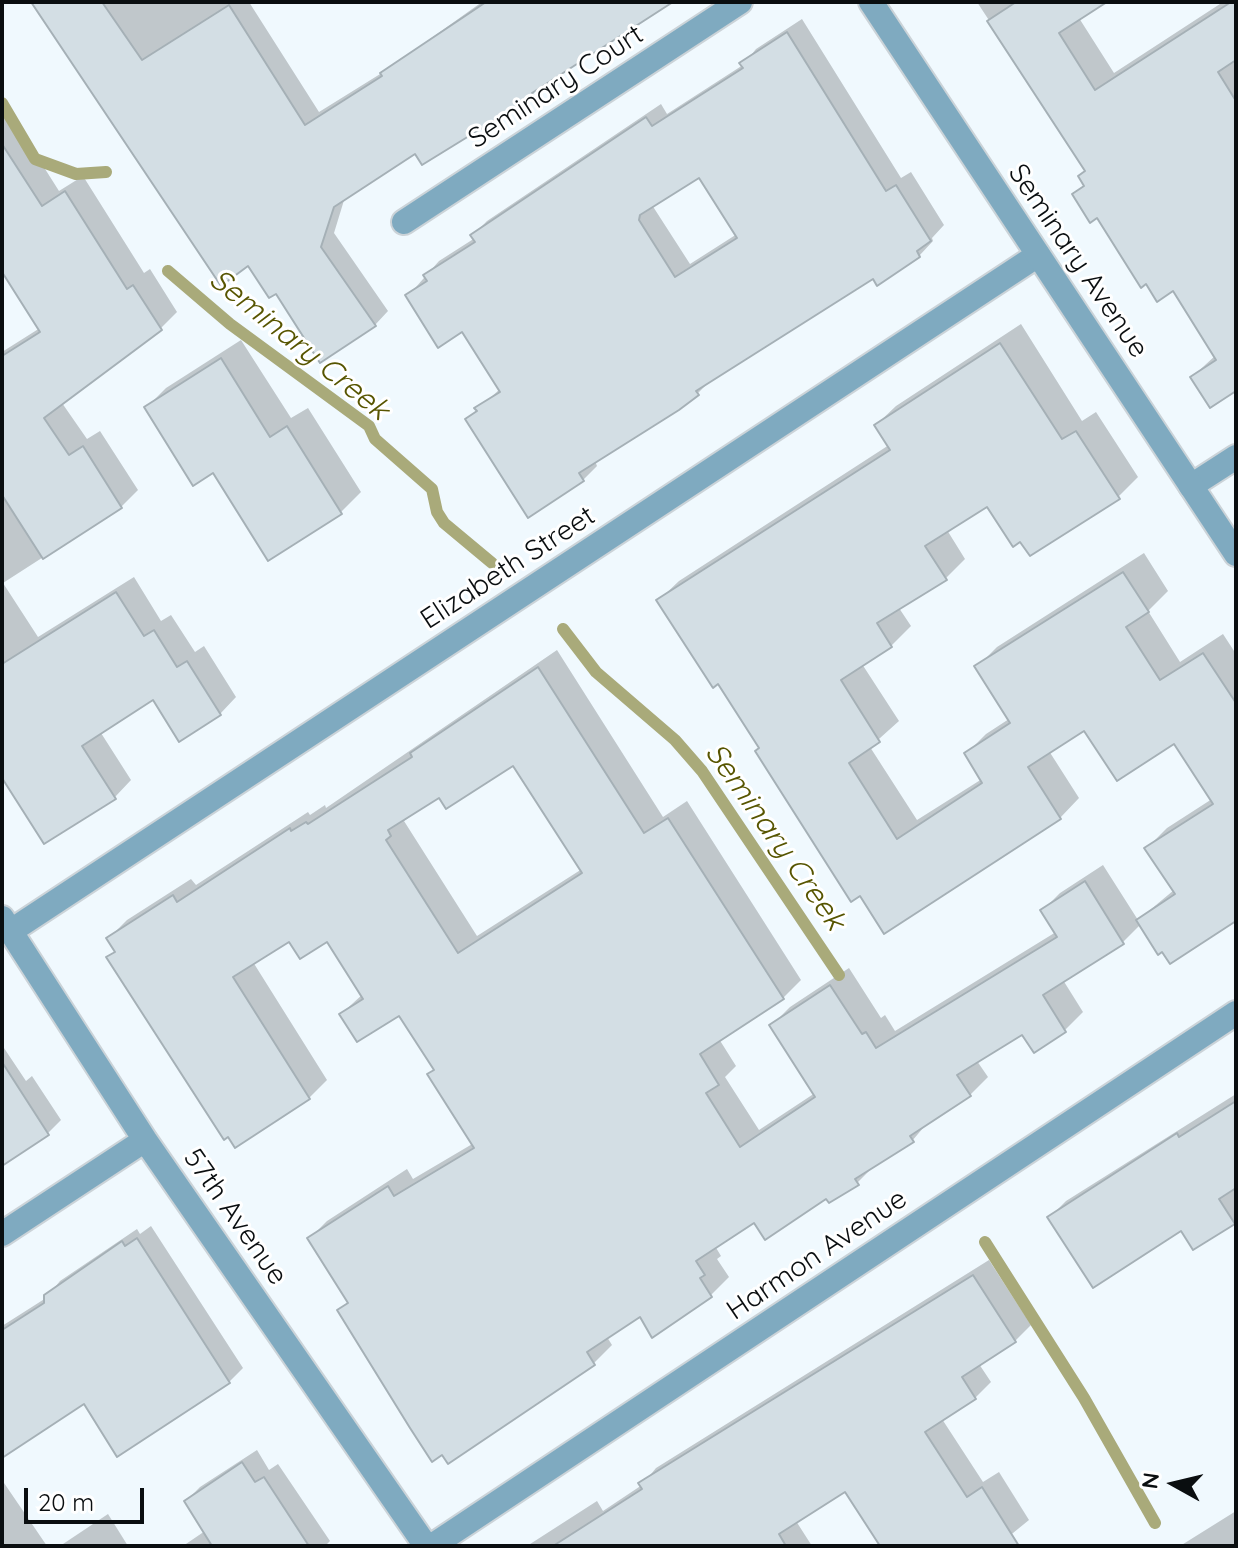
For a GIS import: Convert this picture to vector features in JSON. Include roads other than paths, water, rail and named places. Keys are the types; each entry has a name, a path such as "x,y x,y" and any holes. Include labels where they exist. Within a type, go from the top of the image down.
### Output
{"street":[{"name":"Seminary Court","path":"404,222 740,2"},
{"name":"Seminary Avenue","path":"871,2 1236,554"},
{"name":"Elizabeth Street","path":"7,924 1038,255"},
{"path":"1191,486 1236,457"},
{"name":"57th Avenue","path":"7,924 145,1140 429,1546"},
{"name":"Harmon Avenue","path":"429,1546 1236,1013"},
{"path":"2,1234 145,1140"}],"waterway":[{"name":"Seminary Creek","path":"2,103 35,159 76,174 106,172"},
{"name":"Seminary Creek","path":"168,271 230,324 369,426 375,439 432,489 437,512 444,523 492,563"},
{"name":"Seminary Creek","path":"563,629 596,672 675,740 702,771 839,975"},
{"name":"Seminary Creek","path":"985,1242 1084,1398 1155,1523"}]}
